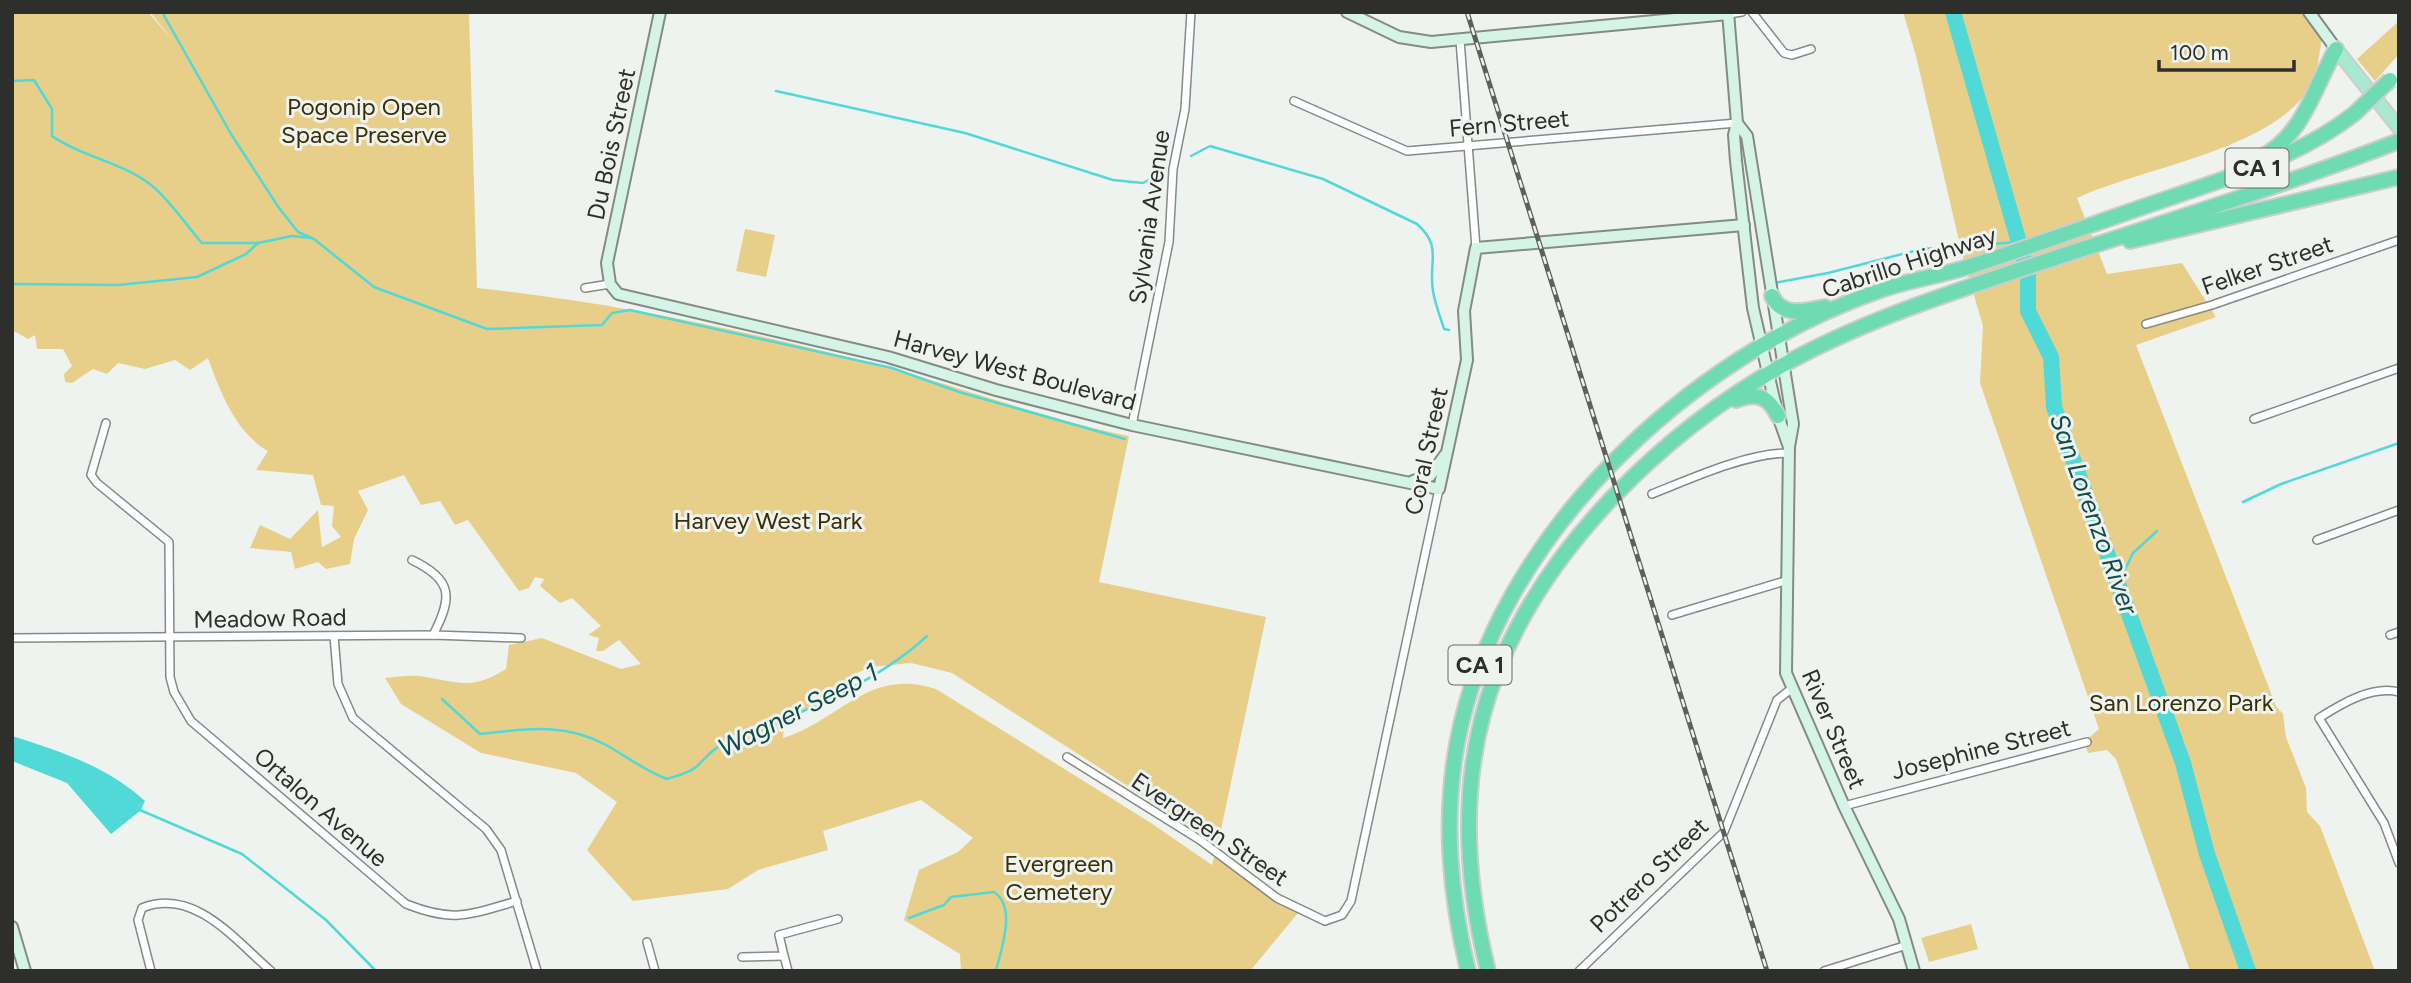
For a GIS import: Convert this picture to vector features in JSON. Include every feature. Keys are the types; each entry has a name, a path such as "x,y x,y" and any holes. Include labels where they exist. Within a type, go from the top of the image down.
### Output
{"highway":[{"path":"2151,204 2258,158 2281,145 2299,124 2336,49"},
{"name":"Cabrillo Highway","path":"1468,971 1452,886 1450,798 1467,703 1494,629 1533,562 1609,467 1663,417 1780,335 1890,287 1966,268 2279,159 2315,141 2354,114 2395,75"},
{"name":"Cabrillo Highway","path":"1488,971 1471,889 1468,812 1478,736 1501,661 1531,600 1570,545 1642,468 1718,406 1784,364 1853,331 1973,285 2399,141"},
{"path":"2070,253 2399,177"},
{"path":"1772,296 1775,304 1788,311 1844,305"},
{"path":"1718,406 1757,395 1768,401 1778,416"}],"main road":[{"path":"2336,49 2399,128"}],"street":[{"name":"Du Bois Street","path":"610,284 607,263 660,12"},
{"name":"Sylvania Avenue","path":"1132,425 1169,242 1173,169 1185,109 1191,12"},
{"path":"1347,12 1415,41 1460,40 1742,12"},
{"path":"1752,12 1784,53 1792,55 1811,49"},
{"path":"2309,12 2336,49"},
{"name":"River Street","path":"1728,13 1737,123 1734,135 1754,308 1778,416 1789,450"},
{"path":"1460,40 1476,248 1744,225"},
{"name":"Fern Street","path":"1294,101 1408,151 1737,123"},
{"name":"River Street","path":"1737,123 1746,136 1793,424 1789,450 1785,581 1786,673 1844,806 1899,919 1914,971"},
{"name":"Felker Street","path":"2146,324 2212,305 2399,240"},
{"name":"Coral Street","path":"1336,919 1351,901 1467,360 1464,311 1476,248"},
{"path":"585,288 610,284"},
{"name":"Harvey West Boulevard","path":"610,284 618,294 630,298 888,357 996,390 1132,425 1439,489"},
{"path":"2254,419 2399,368"},
{"name":"Ortalon Avenue","path":"106,423 91,475 97,483 169,542 169,638 174,692 191,721 406,904 433,915 460,917 517,901"},
{"path":"1652,494 1789,450"},
{"path":"1403,482 1430,476 1447,452"},
{"path":"2317,540 2399,510"},
{"path":"412,560 439,576 446,590 447,605 433,635"},
{"path":"1672,615 1785,581"},
{"name":"Meadow Road","path":"12,638 433,635 521,638"},
{"path":"334,636 338,684 353,718 486,829 501,850 537,971"},
{"name":"Potrero Street","path":"1579,971 1724,832 1776,700 1791,689"},
{"path":"2399,692 2389,689 2371,693 2319,718 2384,823 2399,863"},
{"name":"Josephine Street","path":"1844,806 2087,742"},
{"name":"Evergreen Street","path":"1067,757 1200,840 1276,898 1325,921 1336,919"},
{"path":"151,971 138,920 142,908 162,902 179,903 197,909 271,971"},
{"path":"788,971 779,935 838,919"},
{"path":"12,927 25,971"},
{"path":"647,942 655,971"},
{"path":"1824,971 1907,945"},
{"path":"742,957 784,956"}],"green space":[{"path":"12,12 148,12 173,41 150,12 469,12 477,288 627,309 776,340 874,364 1064,420 1129,436 1099,582 1266,617 1218,844 952,673 911,663 870,667 857,673 841,688 784,723 783,738 822,720 873,690 912,684 936,689 1151,823 1212,865 1215,853 1298,913 1250,971 961,971 960,954 904,920 919,870 958,852 973,838 921,800 823,831 828,850 758,870 728,889 633,901 587,850 617,802 576,773 481,753 401,704 385,678 415,676 472,683 506,669 509,645 542,638 621,669 641,664 619,640 603,651 596,651 599,638 588,635 601,626 572,598 560,603 540,586 544,579 535,577 529,588 519,591 468,520 455,525 440,501 421,505 404,475 358,491 368,510 354,539 350,564 326,569 318,562 295,569 291,552 250,548 260,525 290,539 318,510 322,547 341,537 332,526 334,506 321,505 313,475 256,470 268,451 238,423 224,398 208,358 190,370 175,360 145,369 118,363 107,374 93,369 72,383 65,382 64,374 72,366 63,349 37,349 35,335 28,339 12,330"},
{"name":"San Lorenzo Park","path":"1903,12 2308,12 2323,34 2317,67 2310,86 2293,108 2268,126 2204,154 2077,198 2107,274 2182,263 2216,317 2136,345 2276,706 2283,714 2286,737 2306,788 2307,812 2320,826 2375,971 2190,971 2116,759 2107,750 2088,753 2085,741 2099,729 1980,383 1983,326 1963,258 1916,56"},
{"path":"2399,21 2399,54 2375,81 2357,59"},
{"path":"745,229 775,235 766,277 736,271"},
{"path":"1971,924 1978,949 1929,962 1921,938"}],"water":[{"path":"12,736 99,769 145,801 140,811 111,834 67,783 12,761"}],"waterway":[{"path":"162,12 231,134 279,208 298,232 314,239 374,287 487,329 602,325 612,313 630,310 892,368 959,392 1125,439"},
{"name":"San Lorenzo River","path":"1953,12 2028,274 2028,311 2051,357 2054,407 2183,763 2207,854 2248,971"},
{"path":"12,81 34,80 52,109 52,136 140,177 158,191 202,243 258,243"},
{"path":"776,91 965,133 1113,180 1143,183 1158,175"},
{"path":"1191,156 1210,146 1323,179 1417,224 1430,240 1434,296 1444,329 1449,330"},
{"path":"12,284 118,285 197,277 246,254 258,243 292,236 311,238"},
{"path":"1774,283 1828,273 1922,249 2018,242"},
{"path":"2243,502 2281,484 2399,443"},
{"path":"2118,584 2133,553 2157,531"},
{"name":"Wagner Seep 1","path":"442,699 480,734 544,729 575,733 606,745 667,779 693,769 720,746 855,686 881,671 927,636"},
{"path":"140,810 242,854 326,920 376,971"},
{"path":"909,918 944,905 951,897 994,892 1001,899 1006,918 1004,940 996,971"}],"railway":[{"path":"1467,12 1767,971"}],"park label":[{"name":"Pogonip Open Space Preserve","path":"364,120"},
{"name":"Harvey West Park","path":"768,520"},
{"name":"Evergreen Cemetery","path":"1059,877"}]}
